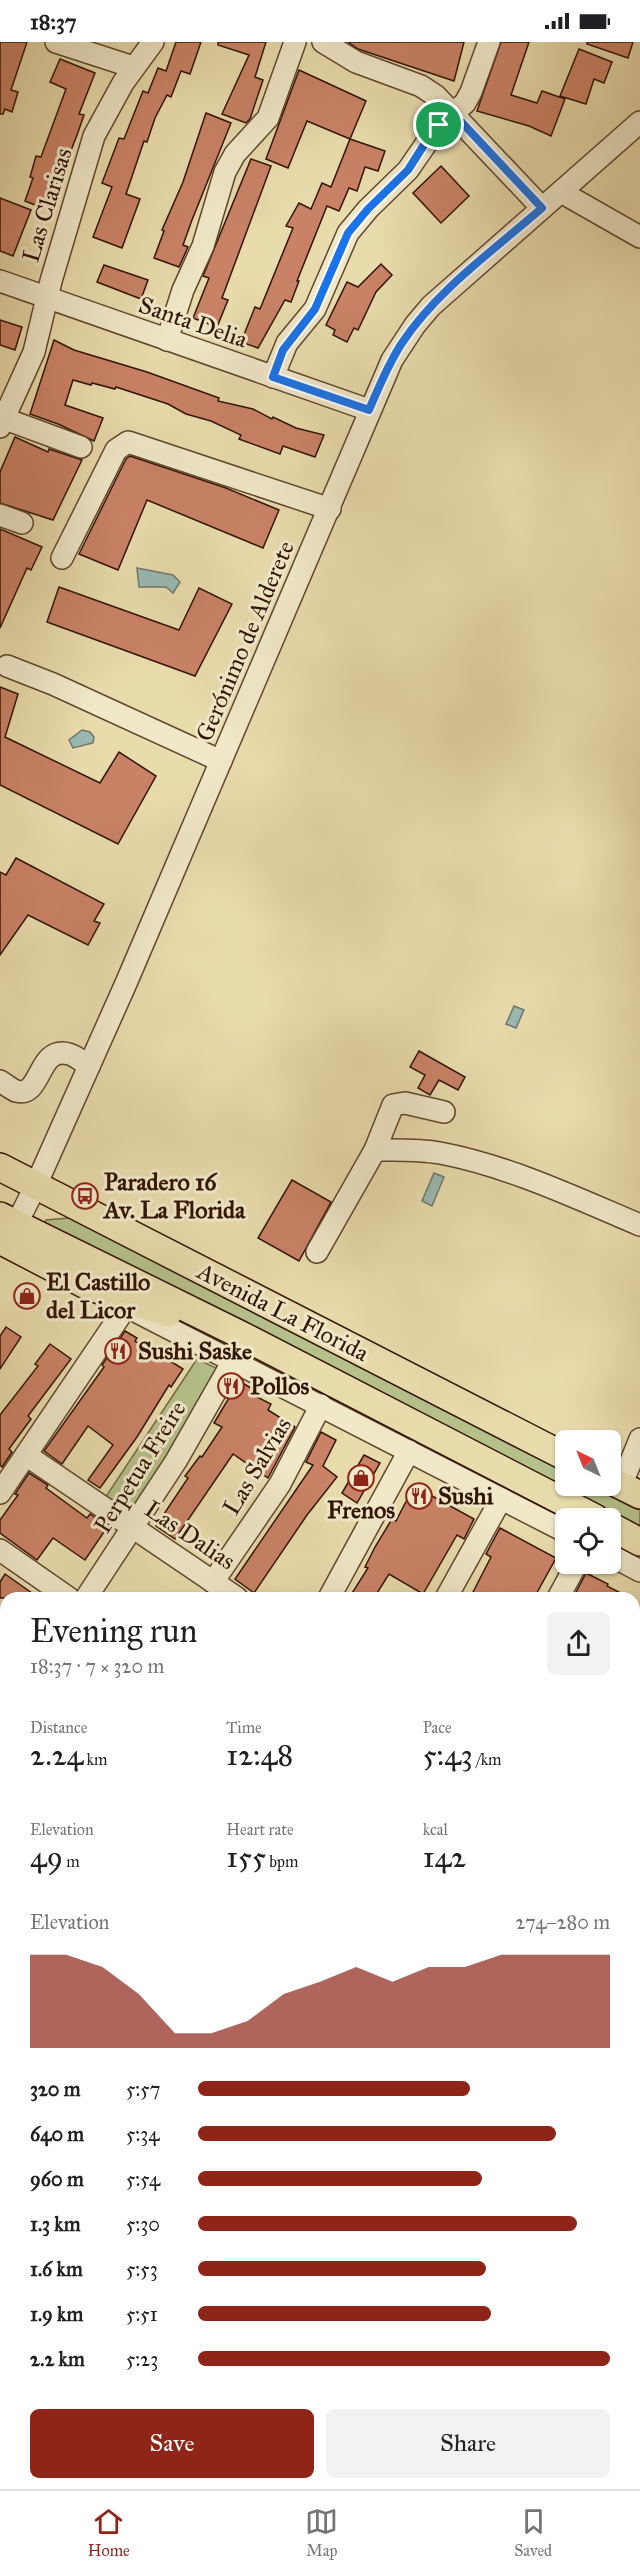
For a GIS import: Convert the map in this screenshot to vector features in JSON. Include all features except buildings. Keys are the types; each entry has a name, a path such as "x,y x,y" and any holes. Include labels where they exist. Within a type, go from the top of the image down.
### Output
{"main road":[{"name":"Avenida La Florida","path":"0,1167 555,1452"},
{"name":"Avenida La Florida","path":"4,1236 239,1334 576,1508"},
{"path":"4,1236 88,1286 148,1307 239,1334"},
{"path":"451,1444 460,1443 472,1433 475,1422 468,1408"},
{"path":"621,1532 640,1542"}],"street":[{"path":"56,42 133,67"},
{"name":"Las Clarisas","path":"1,421 34,352 47,298 94,136 133,67 153,42"},
{"path":"167,340 183,290 203,246 225,172 235,154 268,118 295,42"},
{"path":"323,42 356,62 429,91 452,112 542,208"},
{"path":"273,377 283,350 315,309 348,233 368,209 408,170 429,137 468,98 489,42"},
{"name":"Gerónimo de Alderete","path":"4,1236 36,1185 89,1066 392,360 415,325 449,289 640,122"},
{"path":"561,192 640,237"},
{"name":"Santa Delia","path":"0,281 369,410"},
{"path":"1,421 81,447"},
{"path":"62,558 116,450 128,442 330,509"},
{"path":"0,515 22,523"},
{"path":"8,666 53,684 221,761"},
{"path":"0,1081 16,1091 27,1090 33,1086 47,1060 57,1054 71,1055 89,1066"},
{"path":"317,1252 375,1150 393,1105 405,1103 444,1112"},
{"path":"375,1150 418,1150 442,1154 535,1181 640,1225"},
{"path":"88,1286 555,1526"},
{"path":"0,1493 126,1306"},
{"name":"Perpetua Freire","path":"90,1592 190,1439 233,1361"},
{"name":"Las Salvias","path":"213,1582 280,1484 321,1405"},
{"path":"624,1487 640,1439"},
{"path":"332,1592 409,1451"},
{"name":"Las Dalias","path":"26,1455 228,1592"},
{"path":"449,1592 501,1499"},
{"path":"0,1550 60,1592"},
{"path":"621,1560 640,1570"},
{"path":"561,1592 571,1574"}],"green space":[{"path":"69,1218 333,1349 555,1463 555,1488 44,1224 46,1220"},
{"path":"197,1359 218,1369 176,1442 128,1515 105,1498"},
{"path":"570,1496 620,1496 640,1506 640,1532 621,1522 621,1508 594,1508"}],"water":[{"path":"137,568 173,575 180,582 173,593 166,587 139,587"},
{"path":"82,730 90,732 94,737 93,743 73,748 69,740"},
{"path":"514,1006 524,1010 516,1028 506,1024"},
{"path":"434,1173 444,1177 432,1206 422,1201"}],"place":[{"name":"Paradero 16 Av. La Florida","path":"85,1196"},
{"name":"El Castillo del Licor","path":"27,1296"},
{"name":"Sushi Saske","path":"118,1351"},
{"name":"Pollos","path":"231,1386"},
{"name":"Frenos","path":"361,1478"},
{"name":"Sushi","path":"419,1496"}],"route":[{"path":"452,112 542,208 431,306 402,342 382,379 369,410 273,377 283,350 315,309 340,246 348,233 357,220 408,170 439,125 452,112"}]}
